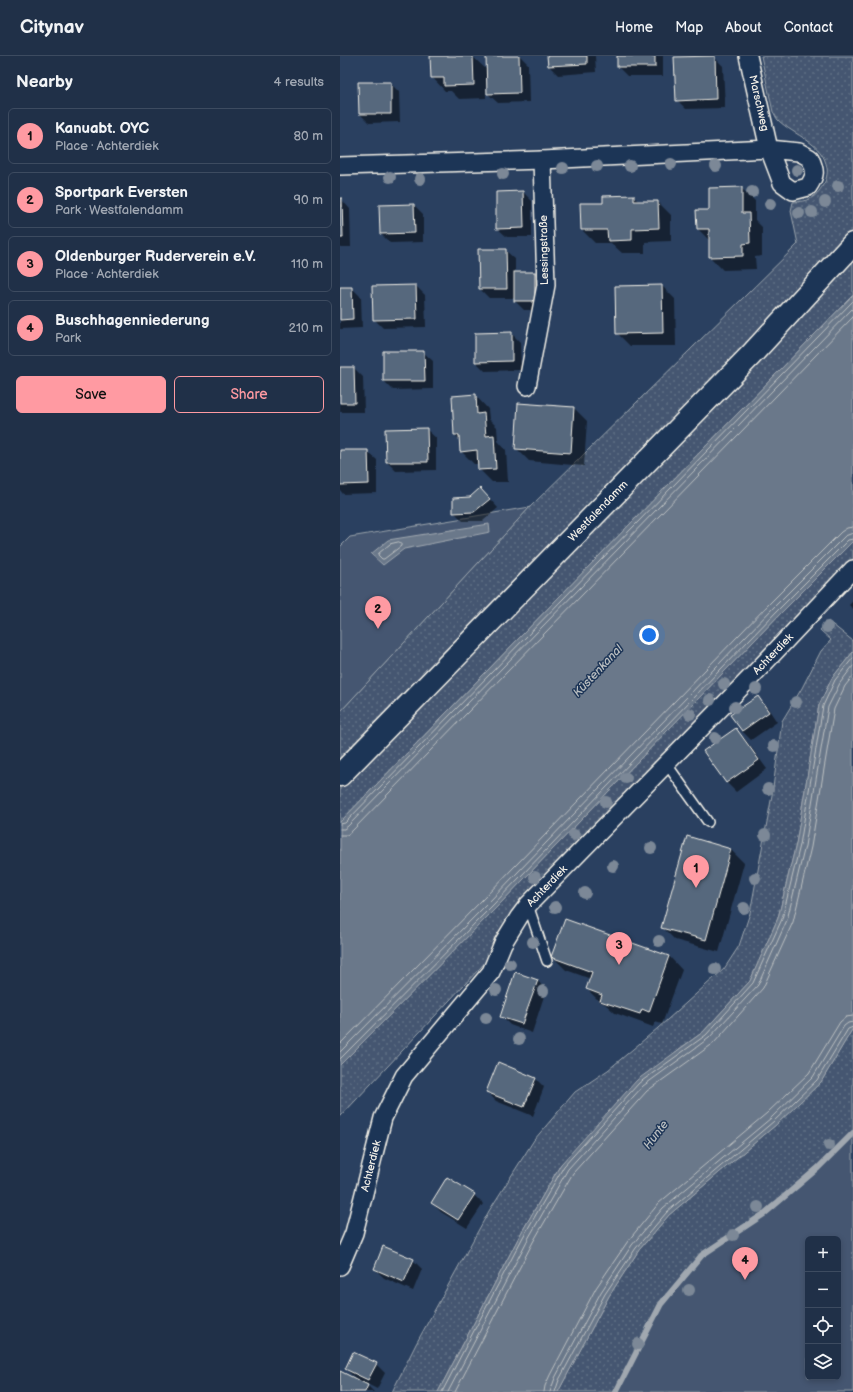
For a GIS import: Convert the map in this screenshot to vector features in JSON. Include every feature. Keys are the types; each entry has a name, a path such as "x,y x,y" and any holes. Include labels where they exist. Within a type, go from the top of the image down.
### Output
{"street":[{"name":"Marschweg","path":"542,160 769,149 748,56"},
{"path":"340,166 542,160"},
{"name":"Lessingstraße","path":"527,386 546,285 542,160"},
{"name":"Westfalendamm","path":"340,775 750,356 853,244"},
{"name":"Achterdiek","path":"340,1266 354,1233 383,1118 404,1076 491,972 503,943 519,916 853,570"}],"lane":[{"path":"666,763 708,822"},
{"path":"528,905 547,961"}],"shaded area":[{"path":"761,56 853,56 853,295 340,822 340,712 530,507 798,244 791,211 793,202 807,200 820,190 827,175 827,168 820,152 807,140 785,126 778,120 773,112"},
{"path":"530,507 340,712 340,547 350,537"},
{"path":"853,541 853,571 340,1117 340,1065 495,909 781,613"},
{"path":"828,621 853,641 853,652 832,678 819,705 796,844 778,918 750,981 703,1032 679,1049 561,1164 520,1235 438,1392 392,1392 416,1344 489,1211 534,1140 575,1092 608,1070 658,1028 724,969 739,946 750,913 772,795 782,721 802,688 821,651 831,640 820,630"},
{"path":"853,1028 853,1133 818,1168 764,1214 702,1255 661,1304 616,1392 558,1392 609,1296 639,1250 669,1215 777,1124 821,1082"},
{"path":"853,1133 853,1392 616,1392 661,1304 702,1255 767,1212 818,1168"}],"water":[{"name":"Küstenkanal","path":"853,295 853,541 781,613 495,909 340,1065 340,822"},
{"path":"489,524 490,532 404,549 383,565 371,554 388,540"},
{"name":"Hunte","path":"853,652 853,1028 821,1082 777,1124 669,1215 639,1250 609,1296 558,1392 438,1392 520,1235 561,1164 637,1080 703,1032 750,981 778,918 796,844 819,705 832,678"}],"building":[{"path":"430,56 473,56 474,85 444,86 444,78 431,78"},
{"path":"486,56 519,56 520,93 487,94"},
{"path":"547,56 587,56 587,64 548,66"},
{"path":"617,56 655,56 655,67 617,67"},
{"path":"715,56 716,99 676,101 674,57"},
{"path":"358,82 391,82 391,114 359,114"},
{"path":"742,187 742,213 749,213 750,243 743,244 743,256 709,257 709,229 697,229 696,210 709,210 709,188"},
{"path":"523,191 524,228 496,229 496,192"},
{"path":"634,195 634,201 658,201 659,228 632,229 632,240 608,241 607,230 581,230 580,203 603,203 603,196"},
{"path":"340,198 342,198 343,238 340,238"},
{"path":"414,204 415,233 380,234 379,205"},
{"path":"478,249 506,249 507,289 479,289"},
{"path":"514,272 535,272 535,301 514,301"},
{"path":"416,285 417,319 373,320 372,286"},
{"path":"662,285 663,333 616,334 615,286"},
{"path":"340,287 352,287 353,319 340,320"},
{"path":"512,332 512,361 475,362 475,333"},
{"path":"383,351 424,351 425,381 383,381"},
{"path":"340,367 354,367 355,403 340,403"},
{"path":"476,394 477,414 484,413 486,436 494,435 496,469 478,470 477,450 460,452 459,435 454,435 452,396"},
{"path":"518,403 574,407 571,453 515,449"},
{"path":"427,428 428,462 386,462 385,429"},
{"path":"340,450 368,450 369,484 340,485"},
{"path":"480,488 490,499 474,512 453,513 453,498 470,497"},
{"path":"758,696 769,712 742,731 730,715"},
{"path":"736,728 759,760 726,783 703,751"},
{"path":"687,836 731,849 706,940 661,928"},
{"path":"565,919 669,956 649,1012 642,1009 640,1014 600,1001 602,995 586,989 592,972 551,957"},
{"path":"515,972 538,980 522,1024 500,1017"},
{"path":"498,1062 536,1078 524,1107 486,1092"},
{"path":"447,1177 475,1194 458,1220 431,1203"},
{"path":"383,1246 414,1259 404,1282 374,1269"},
{"path":"353,1352 377,1363 368,1380 345,1369"},
{"path":"340,1371 368,1385 365,1392 340,1392"}],"waterway":[{"path":"616,1392 661,1304 702,1255 764,1214 818,1168 853,1133"}],"place":[{"name":"Sportpark Eversten","path":"378,629"},
{"name":"Kanuabt. OYC","path":"696,888"},
{"name":"Oldenburger Ruderverein e.V.","path":"619,965"},
{"name":"Buschhagenniederung","path":"745,1280"}]}
